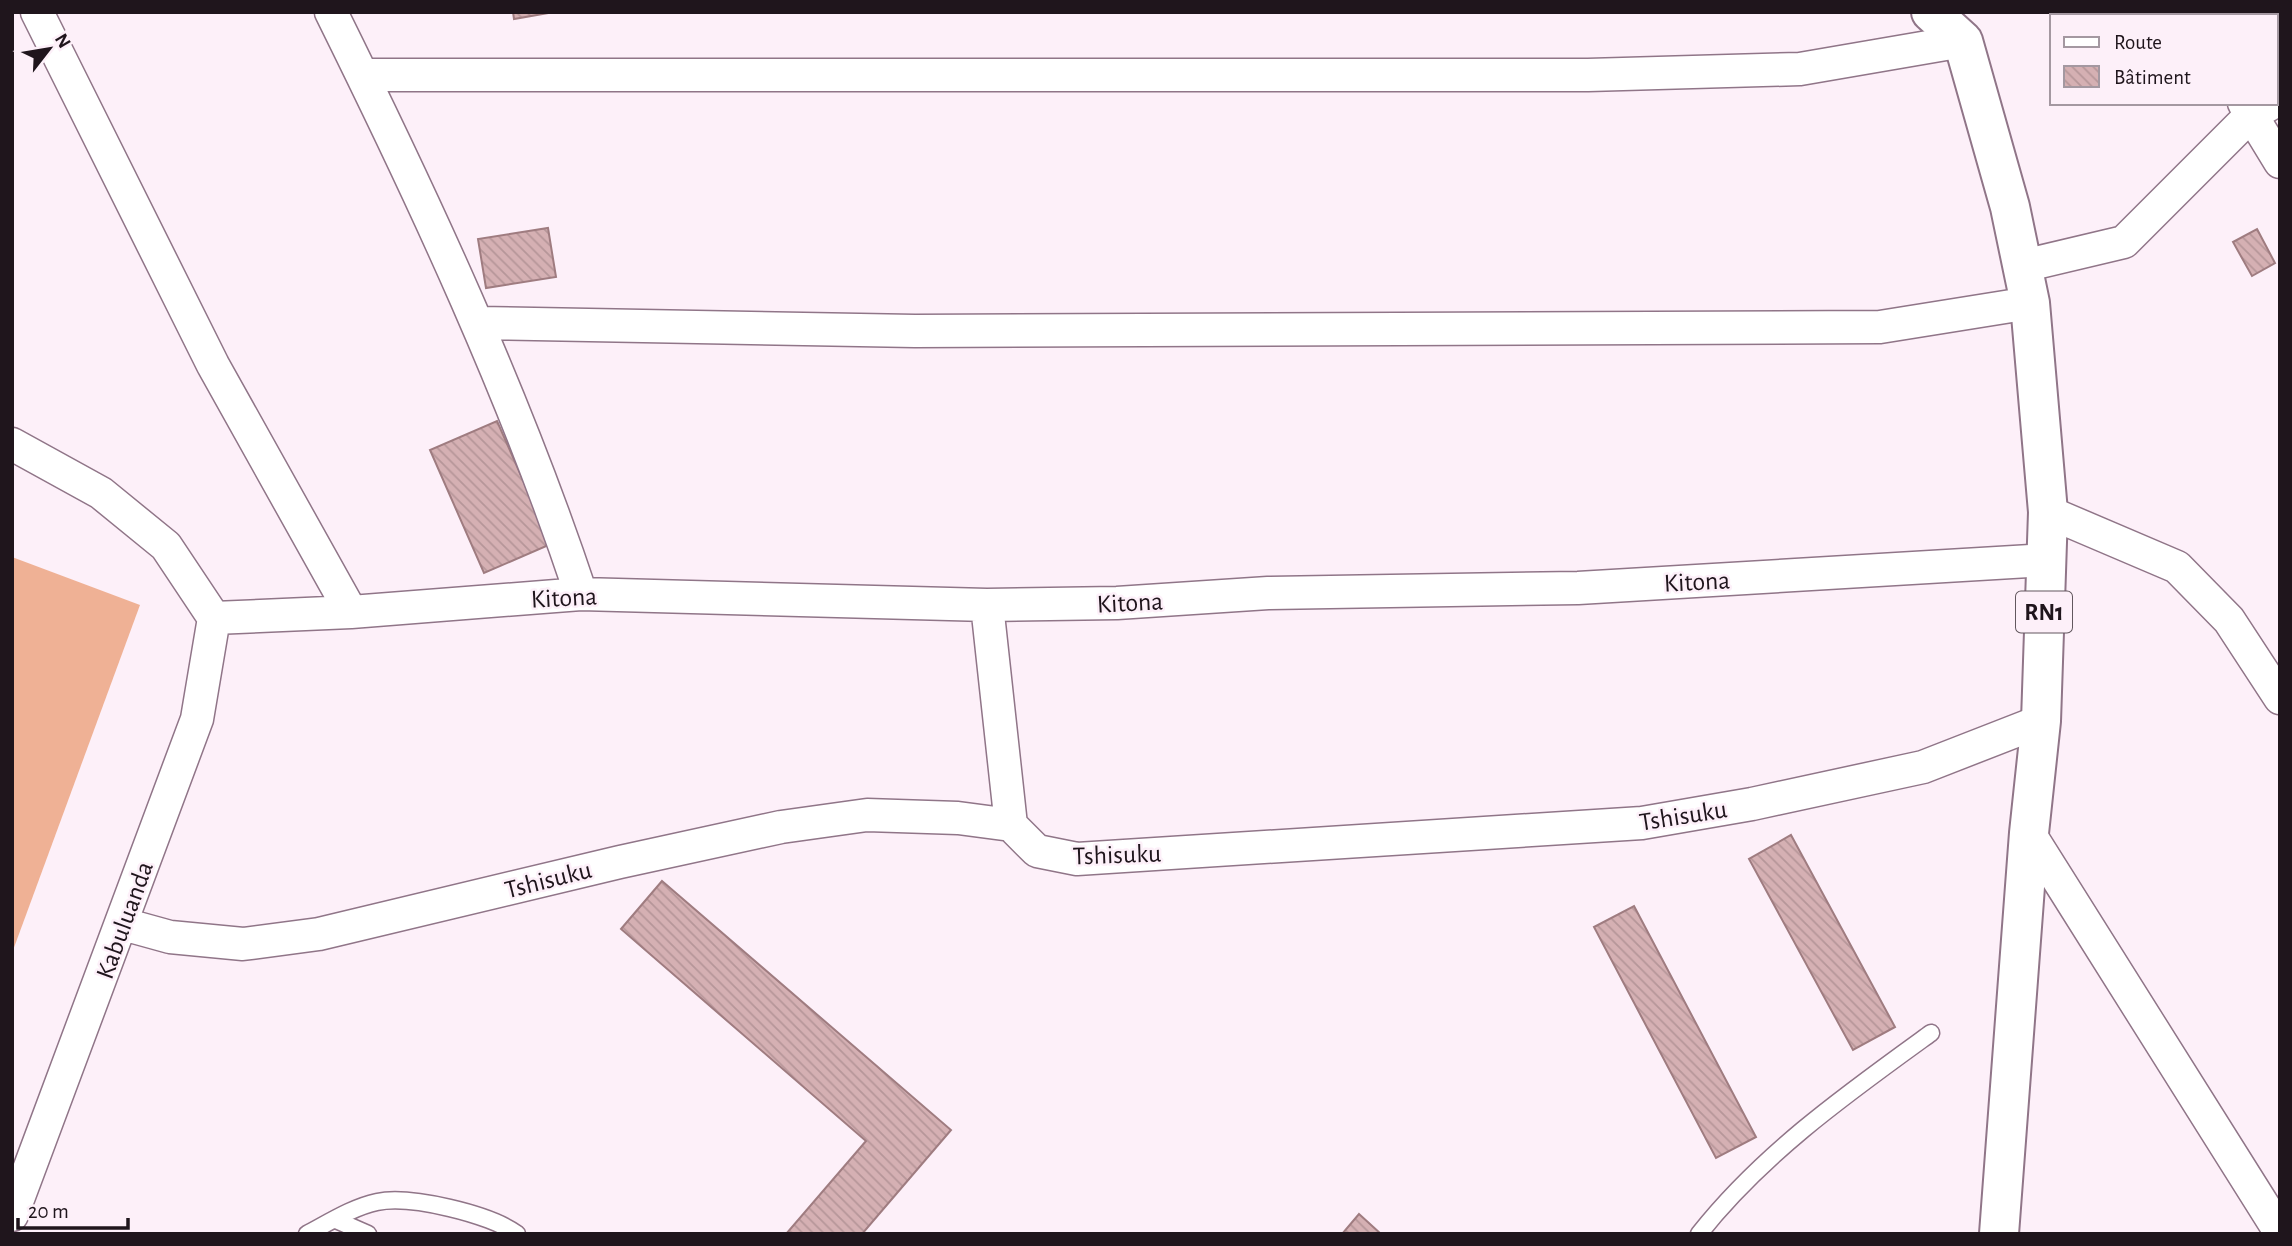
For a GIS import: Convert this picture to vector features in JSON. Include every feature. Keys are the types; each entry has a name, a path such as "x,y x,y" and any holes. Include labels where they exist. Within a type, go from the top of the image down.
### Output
{"highway":[{"path":"1931,12 1963,41"},
{"name":"RN1","path":"1963,41 1994,146 2023,266 2029,303 2048,512 2041,721 2029,833 1999,1234"}],"street":[{"path":"37,12 213,365 351,612"},
{"path":"331,12 478,323 544,481 581,594"},
{"path":"362,75 1588,75 1800,69 1963,41"},
{"path":"2023,266 2123,242 2264,105"},
{"path":"2265,105 2280,162"},
{"path":"478,323 915,331 1880,327 2029,303"},
{"path":"12,444 101,493 166,546 214,618"},
{"path":"2048,512 2177,567 2230,620 2280,698"},
{"name":"Kitona","path":"214,618 351,612 581,594 987,605 1117,603 1268,593 1578,588 2046,560"},
{"path":"987,605 1011,825"},
{"name":"Kabuluanda","path":"12,1215 123,924 197,719 214,618"},
{"name":"Tshisuku","path":"123,924 170,937 243,944 319,934 620,862 781,827 867,815 958,818 1011,825 1037,851 1077,859 1642,823 1752,804 1923,767 2041,721"},
{"path":"2029,833 2280,1232"}],"lane":[{"path":"1699,1234 1725,1201 1772,1155 1824,1112 1931,1033"},
{"path":"307,1234 377,1202 415,1203 461,1210 506,1226 517,1234"},
{"path":"336,1220 368,1234"}],"shaded area":[{"path":"12,557 140,605 12,953"}],"building":[{"path":"513,12 554,12 514,19"},
{"path":"548,228 556,277 486,288 478,239"},
{"path":"2257,229 2275,263 2252,276 2233,242"},
{"path":"497,421 551,544 484,573 430,450"},
{"path":"1791,835 1895,1027 1853,1050 1749,859"},
{"path":"662,881 951,1130 862,1234 786,1234 866,1141 621,929"},
{"path":"1634,906 1756,1137 1716,1158 1594,927"},
{"path":"1359,1214 1381,1234 1342,1234"}]}
